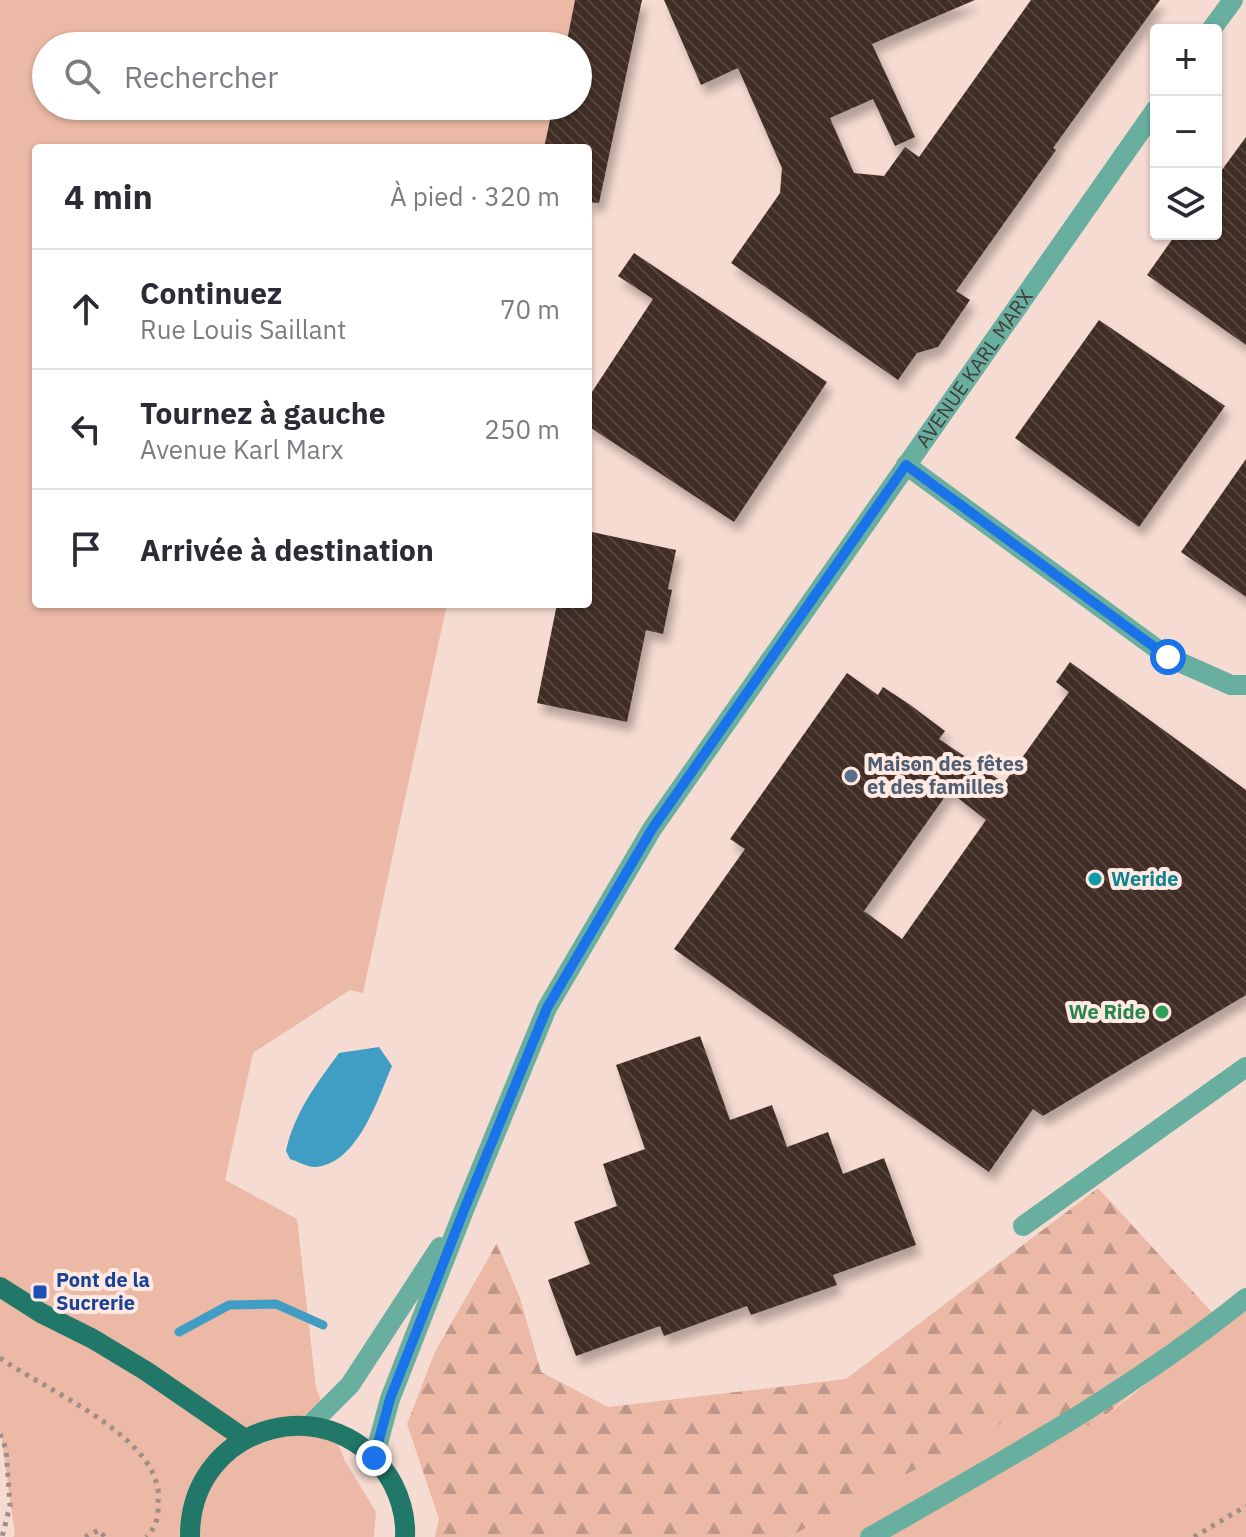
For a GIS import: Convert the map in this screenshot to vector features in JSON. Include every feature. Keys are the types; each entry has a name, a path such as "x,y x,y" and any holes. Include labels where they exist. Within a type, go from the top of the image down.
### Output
{"main road":[{"path":"0,1287 146,1371 245,1439"},
{"path":"190,1537 190,1518 195,1498 203,1480 221,1457 245,1439 265,1430 309,1426 355,1442 374,1458 397,1492 403,1512 405,1537"}],"street":[{"path":"1215,24 1233,0"},
{"name":"AVENUE KARL MARX","path":"374,1458 390,1399 547,1008 644,843 1150,118"},
{"path":"906,465 1168,657 1231,685 1246,685"},
{"path":"1023,1226 1246,1067"},
{"name":"AVENUE KARL MARX","path":"309,1426 350,1385 464,1210"},
{"path":"870,1537 1084,1413 1246,1298"}],"path":[{"path":"0,1358 110,1424 146,1461 157,1485 159,1515 151,1534 146,1537"},
{"path":"0,1434 6,1449 10,1506 2,1537"},
{"path":"1194,1537 1246,1506"},
{"path":"85,1537 99,1530 105,1537"}],"green space":[{"path":"0,0 575,0 569,32 32,32 32,120 550,120 545,144 32,144 32,608 446,608 363,993 350,990 253,1053 225,1180 297,1219 316,1388 345,1461 376,1512 374,1537 13,1537 0,1428"},
{"path":"1098,1188 1219,1320 1093,1426 1012,1418 789,1537 435,1537 439,1519 407,1424 435,1352 497,1243 520,1298 541,1372 608,1407 846,1379"},
{"path":"1246,1305 1246,1537 789,1537 1012,1418 1093,1426"}],"water":[{"path":"379,1047 392,1066 373,1111 354,1143 343,1155 314,1167 290,1159 286,1151 295,1124 307,1099 339,1053"}],"building":[{"path":"575,0 642,0 599,203 592,202 592,144 545,144 550,120 592,120 592,32 569,32"},
{"path":"664,0 975,0 872,44 915,137 895,146 873,99 830,118 854,173 884,176 905,147 919,157 1031,0 1160,0 1053,148 1056,150 956,291 970,300 938,347 917,353 898,380 731,263 780,193 782,168 738,68 701,85"},
{"path":"1246,137 1246,345 1147,275 1172,240 1222,240 1222,170"},
{"path":"634,253 827,382 734,522 592,429 592,392 653,299 618,276"},
{"path":"1099,320 1225,406 1139,527 1015,438"},
{"path":"1246,459 1246,597 1181,552"},
{"path":"592,532 676,550 663,634 646,630 627,722 537,703 556,608 592,608"},
{"name":"Weride","path":"1070,662 1246,790 1246,995 1043,1116 1033,1109 989,1172 674,949 745,849 730,839 847,673 878,695 883,687 909,704 945,731 939,739 1004,783 1069,692 1056,682","holes":["949,791 986,820 902,939 864,911"]},
{"path":"700,1036 730,1120 772,1105 787,1147 828,1132 843,1174 884,1158 916,1245 833,1275 837,1285 751,1315 747,1306 664,1336 660,1326 576,1356 548,1280 590,1264 574,1222 617,1206 603,1164 645,1149 616,1065"}],"waterway":[{"path":"179,1332 229,1305 276,1304 323,1325"}],"place":[{"name":"Maison des fêtes et des familles","path":"851,776"},
{"name":"Weride","path":"1095,879"},
{"name":"We Ride","path":"1162,1012"},
{"name":"Pont de la Sucrerie","path":"40,1292"}],"route":[{"path":"374,1458 390,1399 547,1008 652,829 906,465 1168,657"}]}
